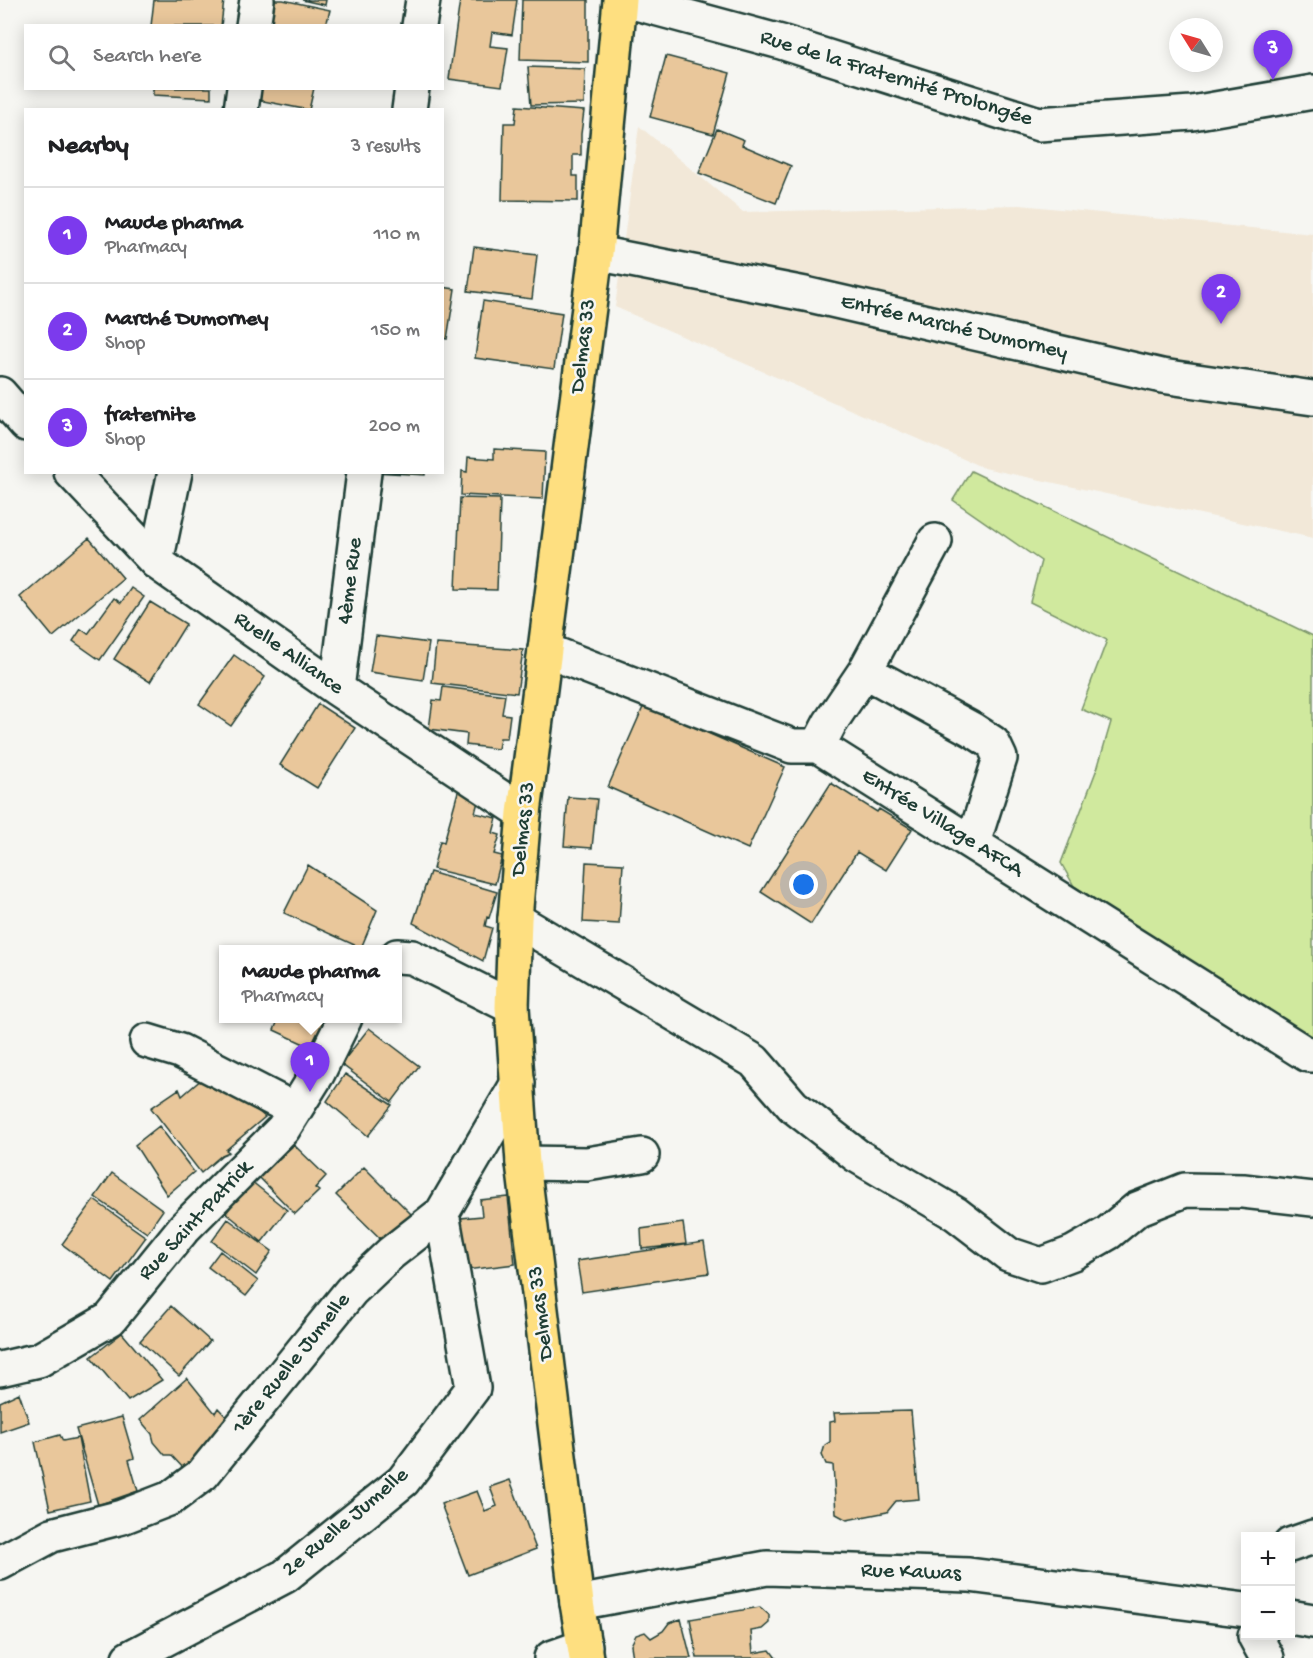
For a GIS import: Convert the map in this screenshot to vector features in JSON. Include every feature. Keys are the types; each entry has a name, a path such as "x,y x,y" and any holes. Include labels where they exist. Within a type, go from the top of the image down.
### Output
{"main road":[{"name":"Delmas 33","path":"586,1652 577,1603 523,1162 513,1007 515,919 524,813 596,253 620,0"}],"street":[{"path":"253,24 256,0"},
{"path":"419,24 423,0"},
{"name":"Rue de la Fraternité Prolongée","path":"625,0 781,42 1039,124 1192,113 1313,92"},
{"path":"242,108 244,90"},
{"path":"409,108 412,90"},
{"name":"Entrée Marché Dumorney","path":"596,253 805,294 1162,376 1313,398"},
{"path":"0,394 24,422"},
{"name":"Ruelle Alliance","path":"73,474 156,562 337,689 524,813"},
{"path":"156,562 175,474"},
{"name":"4ème Rue","path":"337,689 364,474"},
{"path":"818,746 830,723 865,671 935,541"},
{"name":"Entrée Village AFCA","path":"545,650 792,746 818,746 1308,1055 1313,1055"},
{"path":"865,671 993,743 1000,758 973,843"},
{"path":"515,919 754,1060 793,1106 856,1155 956,1214 1008,1254 1041,1265 1073,1253 1108,1233 1137,1209 1185,1190 1243,1191 1313,1199"},
{"path":"402,956 412,957 513,1007"},
{"name":"Rue Saint-Patrick","path":"0,1369 39,1360 110,1319 184,1228 283,1129 318,1073 343,1023"},
{"path":"147,1041 180,1051 295,1110"},
{"name":"1ère Ruelle Jumelle","path":"0,1563 52,1535 122,1516 171,1498 203,1474 351,1291 391,1253 442,1213 518,1083"},
{"path":"523,1162 587,1164 642,1155"},
{"name":"2e Ruelle Jumelle","path":"129,1658 285,1576 403,1480 473,1388 442,1213"},
{"path":"1295,1543 1313,1537"},
{"name":"Rue Kawas","path":"577,1603 767,1568 969,1575 1241,1613"},
{"path":"1295,1618 1313,1620"},
{"path":"1258,1640 1267,1658"},
{"path":"551,1658 586,1652"}],"shaded area":[{"path":"639,126 743,212 1020,205 1313,234 1313,538 984,468 615,307"}],"green space":[{"path":"971,471 1313,636 1313,1040 1309,1040 1074,886 1061,863 1098,766 1111,722 1081,709 1107,640 1030,602 1041,561 953,500"}],"building":[{"path":"154,0 224,0 221,24 151,24"},
{"path":"267,0 283,0 330,10 326,24 261,24"},
{"path":"302,0 326,0 325,5"},
{"path":"460,0 517,0 512,35 492,32 490,46 508,48 502,86 449,79"},
{"path":"522,0 588,0 588,62 520,60"},
{"path":"666,56 730,73 713,134 650,117"},
{"path":"528,67 585,69 584,104 531,105"},
{"path":"153,90 211,90 211,98 153,95"},
{"path":"260,90 314,90 309,108 258,100"},
{"path":"517,106 584,111 581,155 573,155 573,176 578,176 578,201 502,200 504,123 515,123"},
{"path":"717,129 744,140 742,145 791,166 776,203 699,173"},
{"path":"474,247 537,255 532,299 468,291"},
{"path":"444,287 455,289 447,339 444,338"},
{"path":"483,301 562,313 554,369 475,358"},
{"path":"494,449 545,452 543,499 461,495 462,471 467,472 468,457 494,459"},
{"path":"460,498 500,499 497,590 456,589"},
{"path":"89,538 123,578 53,637 20,597"},
{"path":"131,588 144,597 100,660 73,641 81,629 88,634 114,598 121,603"},
{"path":"150,602 186,624 150,682 114,659"},
{"path":"376,636 429,643 423,680 370,672"},
{"path":"436,644 523,650 517,693 432,683"},
{"path":"234,655 265,677 231,726 199,704"},
{"path":"443,687 505,695 502,714 510,715 507,738 500,738 498,749 466,745 467,734 429,729 433,700 441,701"},
{"path":"318,704 355,728 317,788 280,765"},
{"path":"644,705 785,767 748,849 608,787"},
{"path":"461,781 482,786 475,813 497,818 493,833 500,835 494,854 502,856 495,884 433,869 440,841 444,842"},
{"path":"831,783 877,812 879,809 912,829 886,870 857,852 811,924 761,892"},
{"path":"568,797 597,799 592,848 564,846"},
{"path":"586,862 623,864 619,924 583,922"},
{"path":"308,865 377,910 362,945 354,945 284,913"},
{"path":"430,872 497,892 485,926 492,928 483,961 413,923"},
{"path":"277,1023 331,1023 319,1051 274,1030"},
{"path":"369,1028 419,1066 392,1102 341,1064"},
{"path":"345,1074 392,1105 368,1136 327,1101"},
{"path":"203,1078 220,1079 265,1117 226,1150 229,1152 222,1155 201,1173 151,1108 179,1089 182,1096"},
{"path":"159,1126 194,1172 167,1195 135,1145"},
{"path":"294,1145 326,1176 315,1188 319,1191 295,1214 259,1177"},
{"path":"364,1167 417,1220 390,1248 336,1195"},
{"path":"112,1173 163,1210 147,1233 95,1197"},
{"path":"251,1181 287,1210 262,1242 226,1213"},
{"path":"508,1197 515,1264 466,1270 461,1218 482,1216 480,1200"},
{"path":"94,1200 146,1237 113,1282 62,1244"},
{"path":"228,1219 272,1251 256,1275 212,1241"},
{"path":"683,1223 686,1244 642,1249 641,1229"},
{"path":"704,1242 709,1273 582,1292 577,1261"},
{"path":"220,1251 258,1281 246,1296 208,1267"},
{"path":"171,1306 210,1341 179,1376 140,1341"},
{"path":"122,1333 162,1380 128,1401 91,1357"},
{"path":"187,1378 215,1413 218,1408 236,1427 186,1471 171,1455 165,1455 140,1420"},
{"path":"19,1393 29,1422 0,1432 0,1402"},
{"path":"911,1411 919,1499 896,1501 887,1512 847,1520 836,1514 833,1465 826,1464 822,1455 825,1445 830,1442 830,1422 835,1421 834,1413"},
{"path":"122,1417 134,1458 129,1460 138,1491 98,1505 76,1429"},
{"path":"60,1435 63,1441 78,1438 90,1501 50,1510 35,1442"},
{"path":"510,1480 536,1549 468,1575 441,1504 477,1491 485,1511 497,1506 490,1487"},
{"path":"760,1607 769,1615 769,1623 762,1629 751,1631 753,1653 770,1650 776,1658 697,1658 690,1619"},
{"path":"681,1619 691,1658 633,1658 631,1645 636,1635 645,1632 651,1638 663,1631 669,1623"}],"place":[{"name":"fraternite","path":"1273,80"},
{"name":"Marché Dumorney","path":"1221,324"},
{"name":"Maude pharma","path":"310,1092"}]}
